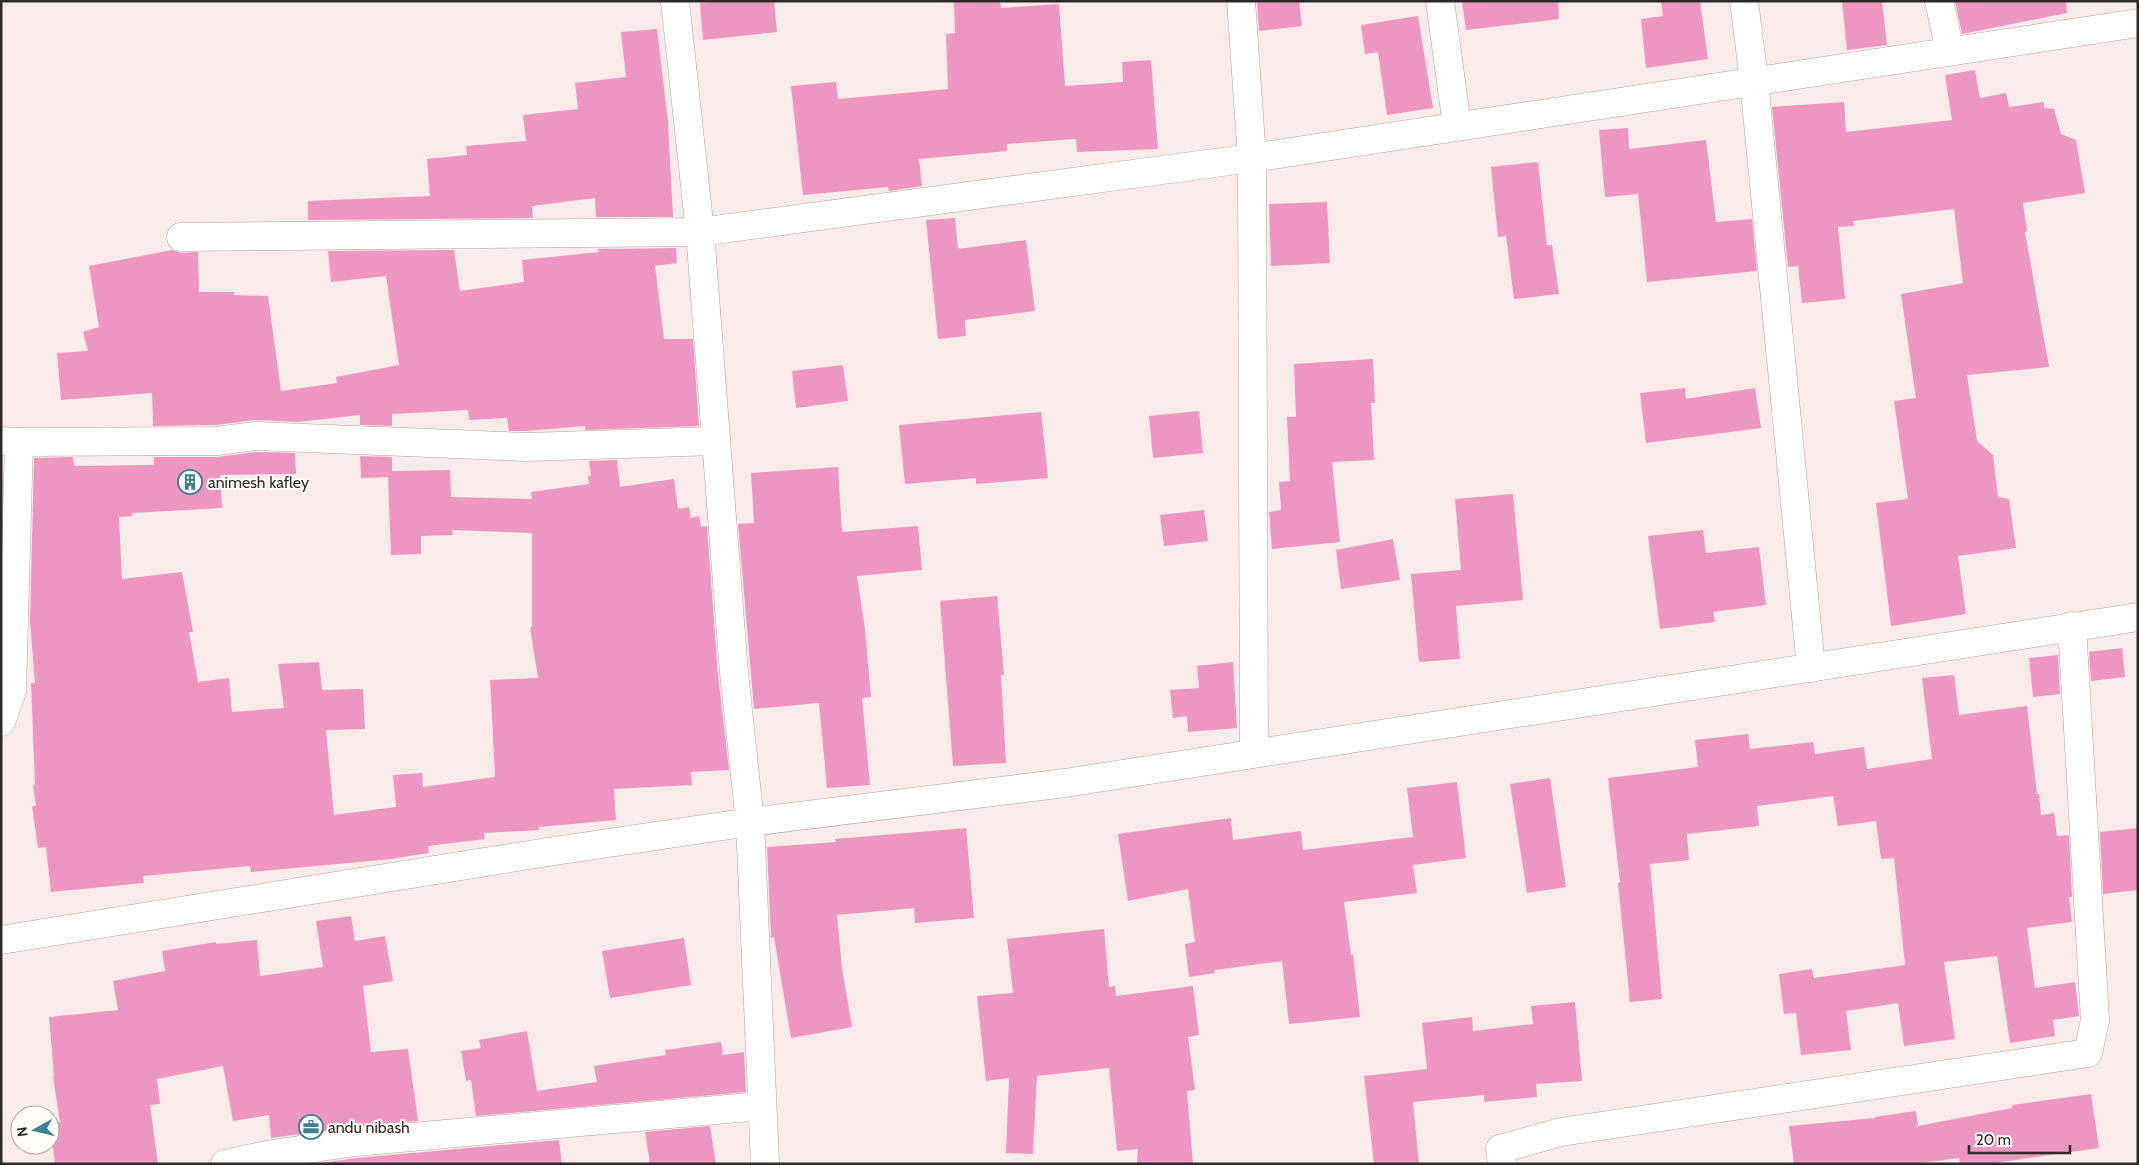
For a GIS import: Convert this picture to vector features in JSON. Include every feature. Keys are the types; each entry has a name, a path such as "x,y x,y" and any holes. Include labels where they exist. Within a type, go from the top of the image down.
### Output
{"street":[{"path":"675,1 700,232 734,674 750,822 765,1164"},
{"path":"1241,1 1252,158 1254,753"},
{"path":"1440,1 1457,126"},
{"path":"1744,1 1754,81 1811,668"},
{"path":"1939,1 1950,51"},
{"path":"181,237 700,232 1252,158 2138,23"},
{"path":"1,722 12,691 10,442 217,441 255,436 527,447 716,441"},
{"path":"1,940 541,853 750,822 1064,783 2138,617"},
{"path":"1502,1164 1500,1150 1561,1132 2088,1053 2095,1020 2072,626"},
{"path":"225,1164 272,1154 356,1153 761,1106"}],"building":[{"path":"774,1 777,32 703,40 700,3"},
{"path":"954,1 1000,1 1001,8 1059,4 1065,86 1123,82 1122,62 1151,60 1158,149 1077,152 1076,139 1007,144 1007,151 919,159 922,186 889,191 888,187 803,195 791,86 836,82 838,99 948,89 946,34 955,33"},
{"path":"1257,1 1299,1 1302,26 1259,31"},
{"path":"1462,1 1558,1 1559,19 1466,30"},
{"path":"1661,1 1700,1 1708,59 1646,68 1641,19 1663,16"},
{"path":"1842,1 1882,1 1887,45 1847,50"},
{"path":"1955,1 2066,1 2067,13 1962,34"},
{"path":"1418,16 1433,108 1387,115 1378,52 1365,54 1361,25"},
{"path":"657,29 668,122 673,217 596,217 595,198 532,206 533,218 308,220 308,201 430,196 427,159 467,155 466,146 526,141 523,115 578,109 575,83 626,77 621,32"},
{"path":"1975,70 1980,98 2006,93 2009,107 2044,102 2044,108 2054,109 2061,134 2076,140 2085,193 2023,203 2027,231 2025,232 2049,367 1967,375 1977,441 1993,455 1998,497 2009,499 2016,548 1958,556 1966,614 1891,626 1876,503 1908,499 1894,401 1916,398 1901,294 1963,283 1954,209 1853,221 1854,226 1838,227 1845,299 1802,303 1798,266 1788,267 1772,107 1844,102 1846,132 1952,120 1945,75"},
{"path":"1628,128 1629,149 1706,140 1716,222 1752,219 1757,271 1647,282 1638,194 1605,197 1599,130"},
{"path":"1538,162 1547,245 1552,245 1559,294 1514,299 1506,236 1498,237 1491,167"},
{"path":"1327,202 1330,263 1271,266 1269,204"},
{"path":"955,218 958,249 1026,240 1035,311 965,320 966,336 938,339 926,220"},
{"path":"676,248 677,263 655,266 664,339 693,339 699,426 585,430 585,426 509,431 507,418 469,420 468,410 392,414 392,426 360,425 360,415 298,422 255,420 216,425 153,426 152,393 61,400 57,353 88,351 83,332 99,327 89,266 172,250 181,253 198,252 199,292 234,292 234,295 268,296 281,391 337,383 336,377 399,365 386,276 331,282 328,251 454,250 460,291 524,282 522,260 599,252 598,249"},
{"path":"1373,359 1375,403 1371,403 1374,460 1332,462 1340,542 1272,549 1269,512 1281,510 1279,482 1290,481 1287,417 1296,417 1294,364"},
{"path":"843,365 848,401 796,408 792,371"},
{"path":"1685,388 1686,399 1755,388 1761,428 1646,443 1640,393"},
{"path":"1199,411 1203,453 1153,458 1149,416"},
{"path":"1041,412 1048,478 976,484 976,478 905,484 899,425"},
{"path":"256,452 295,453 296,474 220,475 222,508 132,513 132,516 119,517 122,579 182,572 193,632 189,632 198,682 229,678 232,712 284,708 278,664 319,662 322,690 363,689 365,729 326,730 334,815 396,807 393,775 422,773 423,787 495,777 490,680 538,678 530,627 532,627 532,533 452,530 453,535 421,536 421,554 391,555 388,477 361,478 360,456 392,457 392,471 450,470 451,497 532,499 531,492 589,484 588,476 591,476 589,461 617,460 620,487 674,479 678,509 689,507 691,518 699,516 701,527 707,526 718,675 729,770 691,772 692,785 614,789 616,820 539,827 539,830 484,833 485,839 428,846 429,853 391,859 251,872 250,866 143,876 144,883 51,892 46,847 38,848 32,806 36,806 33,785 35,785 31,683 35,683 30,621 34,458 73,457 74,466 154,465 154,457 217,457"},
{"path":"838,467 842,532 918,526 922,570 857,576 865,629 871,697 862,698 870,785 827,788 819,703 754,709 738,524 754,523 751,473"},
{"path":"1513,494 1523,600 1456,606 1460,659 1419,662 1411,574 1461,570 1455,499"},
{"path":"1204,510 1208,541 1164,546 1160,515"},
{"path":"1703,530 1706,553 1759,547 1766,605 1713,612 1715,622 1660,629 1648,536"},
{"path":"1393,539 1400,580 1341,589 1336,550"},
{"path":"997,596 1004,675 1001,675 1006,763 953,766 940,601"},
{"path":"2122,648 2125,677 2091,681 2089,652"},
{"path":"2058,655 2060,694 2033,697 2029,658"},
{"path":"1233,662 1237,728 1188,732 1187,716 1173,718 1170,690 1199,688 1197,666"},
{"path":"1954,675 1959,715 2027,706 2041,815 2054,813 2057,836 2069,835 2072,897 2069,897 2072,922 2027,928 2035,988 2075,982 2079,1016 2053,1020 2055,1036 2010,1043 1997,956 1944,962 1955,1039 1904,1046 1898,1003 1846,1011 1851,1050 1801,1055 1796,1013 1784,1014 1779,974 1812,969 1814,978 1905,965 1894,858 1881,859 1876,821 1838,826 1833,796 1757,806 1759,826 1687,834 1689,860 1650,864 1662,999 1630,1002 1618,883 1620,882 1608,778 1698,767 1695,740 1748,734 1750,749 1813,742 1815,754 1864,747 1867,769 1932,759 1922,678"},
{"path":"1550,778 1566,887 1527,893 1510,784"},
{"path":"1457,782 1466,858 1413,865 1417,893 1344,902 1351,955 1353,954 1360,1017 1289,1024 1282,961 1215,970 1215,973 1189,977 1185,944 1195,942 1188,889 1128,901 1118,834 1231,818 1233,840 1301,831 1303,850 1413,837 1407,788"},
{"path":"966,828 974,918 915,923 914,908 837,915 842,968 852,1027 791,1038 774,937 771,938 767,847 836,842 835,839"},
{"path":"2138,828 2138,890 2103,894 2100,832"},
{"path":"351,916 355,941 385,936 393,981 363,986 371,1052 408,1049 418,1121 353,1127 271,1138 269,1115 233,1121 223,1066 157,1079 160,1104 150,1105 158,1164 55,1164 54,1155 60,1155 60,1105 57,1105 53,1076 49,1017 118,1010 113,981 165,971 162,951 216,942 216,944 257,940 260,976 323,967 316,921"},
{"path":"1104,929 1109,987 1115,986 1116,996 1193,986 1199,1035 1188,1037 1195,1090 1187,1091 1193,1164 1137,1164 1138,1149 1117,1151 1109,1068 1037,1076 1033,1154 1006,1153 1009,1078 986,1081 977,996 1013,993 1007,939"},
{"path":"684,938 691,985 610,998 602,951"},
{"path":"1575,1002 1582,1081 1536,1084 1537,1097 1484,1102 1484,1095 1413,1102 1419,1164 1374,1164 1364,1076 1427,1069 1422,1023 1472,1017 1473,1031 1533,1024 1531,1006"},
{"path":"527,1031 537,1091 597,1082 594,1066 666,1055 665,1050 721,1042 723,1055 744,1052 746,1092 476,1116 471,1080 466,1081 461,1051 481,1048 479,1040"},
{"path":"2091,1094 2099,1148 1987,1164 1960,1164 1959,1158 1913,1164 1794,1164 1789,1126 1875,1118 1916,1111 1918,1126 2012,1108 2012,1105"},
{"path":"710,1126 716,1164 650,1164 645,1132"},
{"path":"559,1140 562,1164 314,1164 357,1158"}],"place":[{"name":"animesh kafley","path":"190,482"},
{"name":"andu nibash","path":"311,1127"}]}
